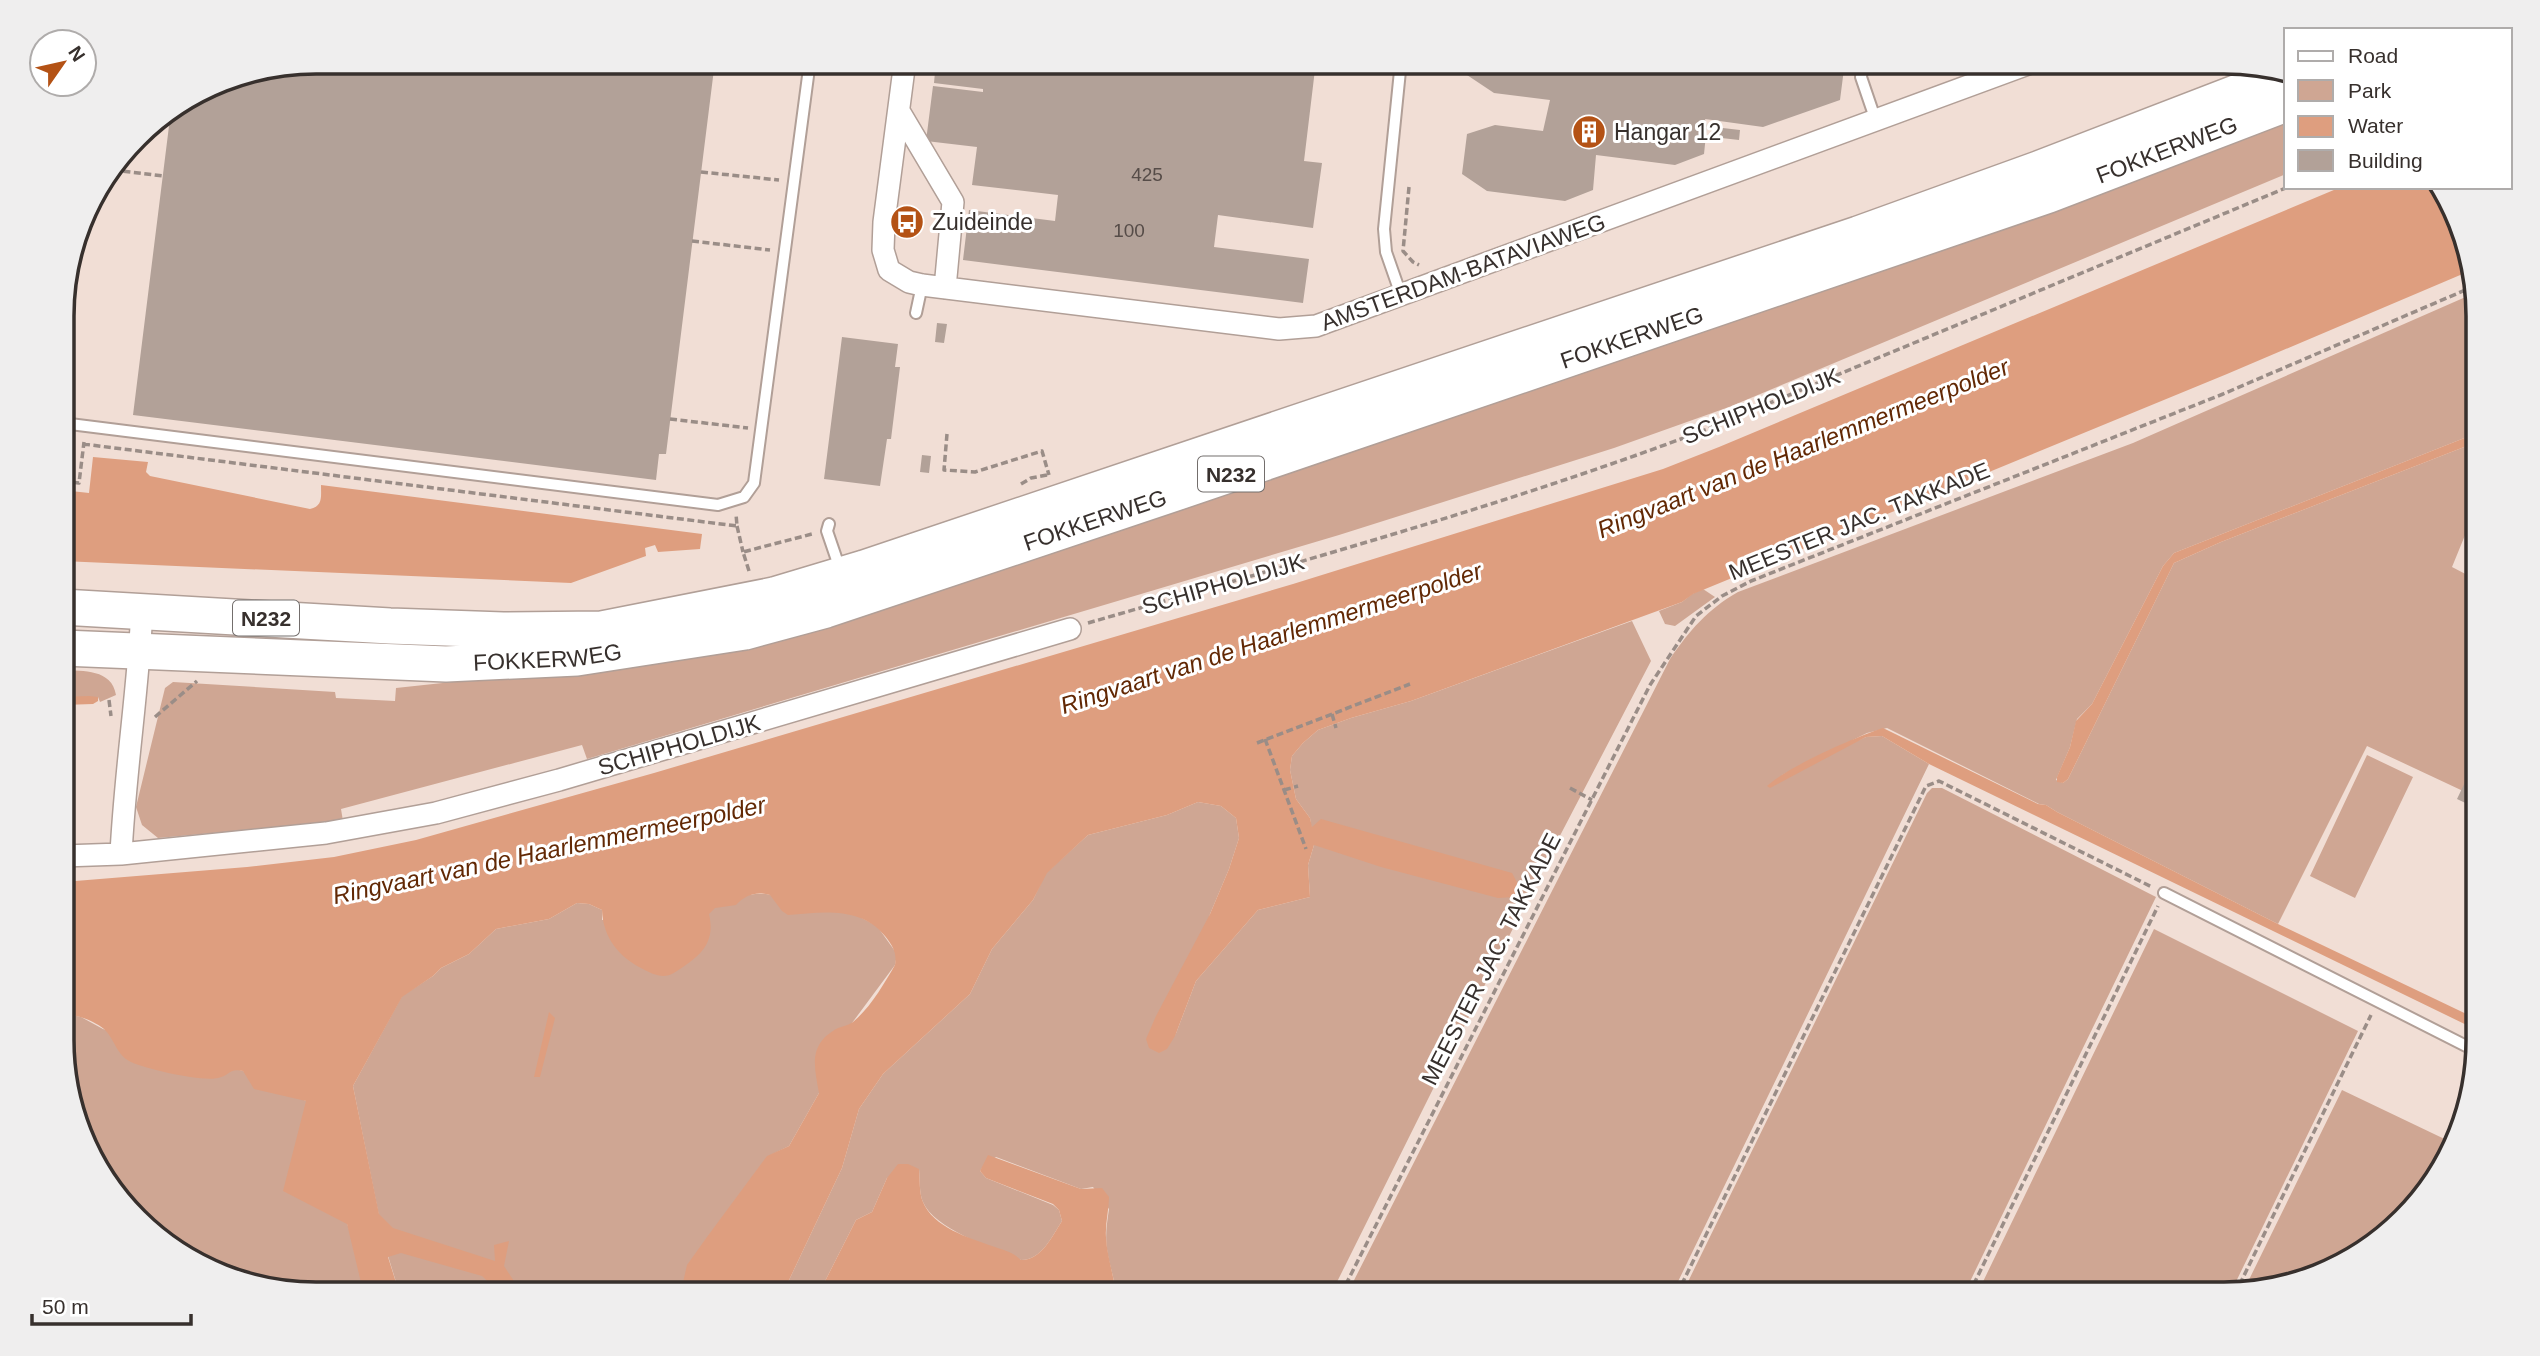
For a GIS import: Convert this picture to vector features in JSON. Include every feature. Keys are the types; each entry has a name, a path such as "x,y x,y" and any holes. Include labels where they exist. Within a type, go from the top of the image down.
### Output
{"main road":[{"name":"FOKKERWEG","path":"74,607 390,626 503,630 602,629 774,595 842,575 1858,234 2038,169 2272,79"},
{"name":"FOKKERWEG","path":"74,648 328,661 459,664 577,659 745,632 825,610 1164,497 2010,209 2284,105"}],"street":[{"path":"903,74 898,111 953,202 945,288"},
{"name":"AMSTERDAM-BATAVIAWEG","path":"898,111 883,250 889,270 909,282 1279,329 1316,327 2001,74"},
{"path":"121,853 142,610"},
{"name":"SCHIPHOLDIJK","path":"74,855 326,833 436,813 559,780 1070,629"}],"lane":[{"path":"74,425 718,505 744,497 754,483 808,74"},
{"path":"1401,74 1384,229 1385,252 1401,295"},
{"path":"1861,74 1876,121"},
{"path":"916,313 922,285"},
{"path":"828,524 827,531 842,575"},
{"path":"2164,893 2466,1046"}],"path":[{"path":"121,171 163,176"},
{"path":"701,172 794,182"},
{"name":"SCHIPHOLDIJK","path":"1070,629 1630,459 2284,189"},
{"path":"692,241 784,252"},
{"name":"MEESTER JAC. TAKKADE","path":"1347,1282 1650,685 1696,616 1722,596 1751,581 2223,394 2464,290"},
{"path":"670,419 761,430"},
{"path":"74,482 79,483 85,426"},
{"path":"947,434 944,470 975,472 1042,451 1049,475"},
{"path":"737,526 744,552"},
{"path":"1257,743 1410,684"},
{"path":"109,700 110,727"},
{"path":"1332,714 1336,728"},
{"path":"1265,739 1306,849"},
{"path":"1683,1282 1926,786 1939,781 2164,893 1975,1282"},
{"path":"1284,790 1298,786"},
{"path":"1570,788 1592,800"},
{"path":"2241,1282 2378,1001"}],"green space":[{"path":"2284,118 2284,175 1729,407 1614,448 1339,535 587,759 582,745 341,809 343,821 158,838 142,825 136,807 165,688 173,682 335,692 336,698 395,701 396,688 544,672"},
{"path":"2465,297 2466,437 2174,553 2163,566 2092,704 2077,719 2070,747 2056,780 2063,783 2068,779 2174,563 2466,446 2466,533 2452,567 2466,574 2466,792 2367,746 2278,924 2046,805 2039,804 1887,728 1867,733 1780,776 1866,737 1882,736 1929,764 1678,1282 1353,1282 1670,659 1692,630 1708,613 1738,592 2133,443"},
{"path":"1703,589 1715,597 1675,626 1665,624 1659,611 1682,602"},
{"path":"1632,621 1651,661 1539,876 1337,1282 1114,1282 1106,1244 1109,1209 1093,1187 1081,1189 996,1157 980,1171 986,1178 1053,1205 1059,1210 1062,1221 1046,1246 1035,1256 1021,1260 966,1237 939,1221 923,1202 919,1169 887,1178 872,1212 856,1220 825,1282 788,1282 842,1168 859,1109 883,1074 970,994 992,949 1033,900 1046,873 1088,835 1167,815 1198,802 1221,806 1236,818 1239,838 1210,914 1175,1036 1196,981 1258,910 1310,897 1308,865 1314,845 1310,818 1296,799 1290,770 1292,756 1318,730 1411,701"},
{"path":"74,670 96,673 109,680 116,695 100,702 98,697 74,697"},
{"path":"2367,755 2413,777 2355,898 2310,876"},
{"path":"1932,788 1942,788 2156,897 1970,1282 1688,1282 1927,793"},
{"path":"766,894 858,916 877,926 897,954 895,965 852,1023 819,1093 789,1146 771,1155 708,1282 396,1282 385,1246 353,1086 402,996 441,968 469,954 496,929 549,919 577,903 589,904 602,910 602,920"},
{"path":"2154,929 2358,1031 2236,1282 1983,1282"},
{"path":"74,1015 103,1029 243,1071 306,1101 367,1282 284,1280 238,1270 208,1258 181,1242 156,1222 114,1175 98,1148 86,1118 76,1072"},
{"path":"2342,1090 2445,1139 2426,1175 2406,1200 2359,1242 2332,1258 2302,1270 2248,1281"}],"water":[{"name":"Ringvaart van de Haarlemmermeerpolder","path":"2336,189 2431,189 2448,223 2458,253 2462,274 2227,374 1693,594 1682,602 1411,701 1318,730 1292,756 1290,770 1296,799 1310,818 1312,827 1321,819 1512,873 1519,886 1513,897 1498,898 1381,867 1314,845 1308,865 1310,897 1258,910 1196,981 1175,1036 1167,1049 1159,1053 1149,1048 1146,1039 1210,914 1229,869 1239,838 1236,818 1221,806 1198,802 1167,815 1088,835 1047,873 1033,900 992,949 970,994 883,1074 859,1109 842,1168 788,1282 683,1282 687,1265 767,1156 789,1146 819,1093 815,1064 817,1048 828,1034 851,1023 865,1010 895,965 895,953 885,936 875,926 853,915 827,912 788,915 770,895 751,895 736,905 715,908 709,914 709,939 702,951 676,972 663,976 655,975 634,964 620,952 605,929 602,910 589,904 577,903 549,919 496,929 469,954 441,968 402,997 353,1086 379,1214 393,1228 495,1261 494,1245 509,1241 504,1266 514,1282 488,1282 482,1276 401,1253 388,1257 396,1282 361,1282 347,1224 283,1191 306,1101 254,1089 243,1071 232,1071 222,1077 210,1079 138,1065 122,1055 108,1033 100,1026 74,1016 74,881 334,857 416,840 654,773 1293,584 1663,469"},
{"path":"2466,437 2466,446 2174,563 2068,779 2063,783 2057,782 2076,721 2092,704 2163,566 2174,553"},
{"path":"93,457 148,462 146,472 150,476 310,509 319,503 321,485 702,534 700,549 658,552 655,545 645,548 646,556 571,583 74,562 74,491 89,493"},
{"path":"74,697 98,697 98,701 93,704 74,705"},
{"path":"1883,728 2038,804 2046,805 2278,924 2466,1014 2466,1025 1929,764 1882,736 1866,737 1770,788 1767,786 1805,761"},
{"path":"549,1012 555,1018 540,1077 534,1077"},
{"path":"988,1155 1081,1189 1102,1188 1109,1197 1106,1237 1114,1282 825,1282 856,1220 872,1212 887,1178 898,1164 908,1164 919,1169 923,1202 928,1211 943,1225 1011,1253 1021,1260 1041,1252 1062,1221 1059,1210 1053,1204 986,1178 980,1171"}],"building":[{"path":"299,74 713,74 666,454 659,454 656,480 133,415 169,123 194,106 238,86"},
{"path":"935,74 1314,74 1304,161 1322,163 1313,228 1218,215 1214,247 1309,259 1303,303 963,260 969,210 1055,221 1058,195 972,185 977,147 926,141 933,86 983,92 983,89 934,83"},
{"name":"Hangar 12","path":"1466,74 1843,74 1840,100 1763,127 1705,119 1707,125 1704,154 1675,165 1596,155 1593,190 1565,201 1487,191 1462,174 1467,134 1495,125 1543,131 1550,100 1494,93"},
{"path":"1714,127 1740,130 1739,140 1713,137"},
{"path":"937,323 947,324 944,343 935,342"},
{"path":"842,337 898,344 895,367 900,367 891,439 887,439 880,486 824,479"},
{"path":"922,455 931,456 929,473 920,472"},
{"path":"2466,780 2466,803 2457,799"}],"place":[{"name":"Hangar 12","path":"1589,132"},
{"name":"Zuideinde","path":"907,222"}]}
